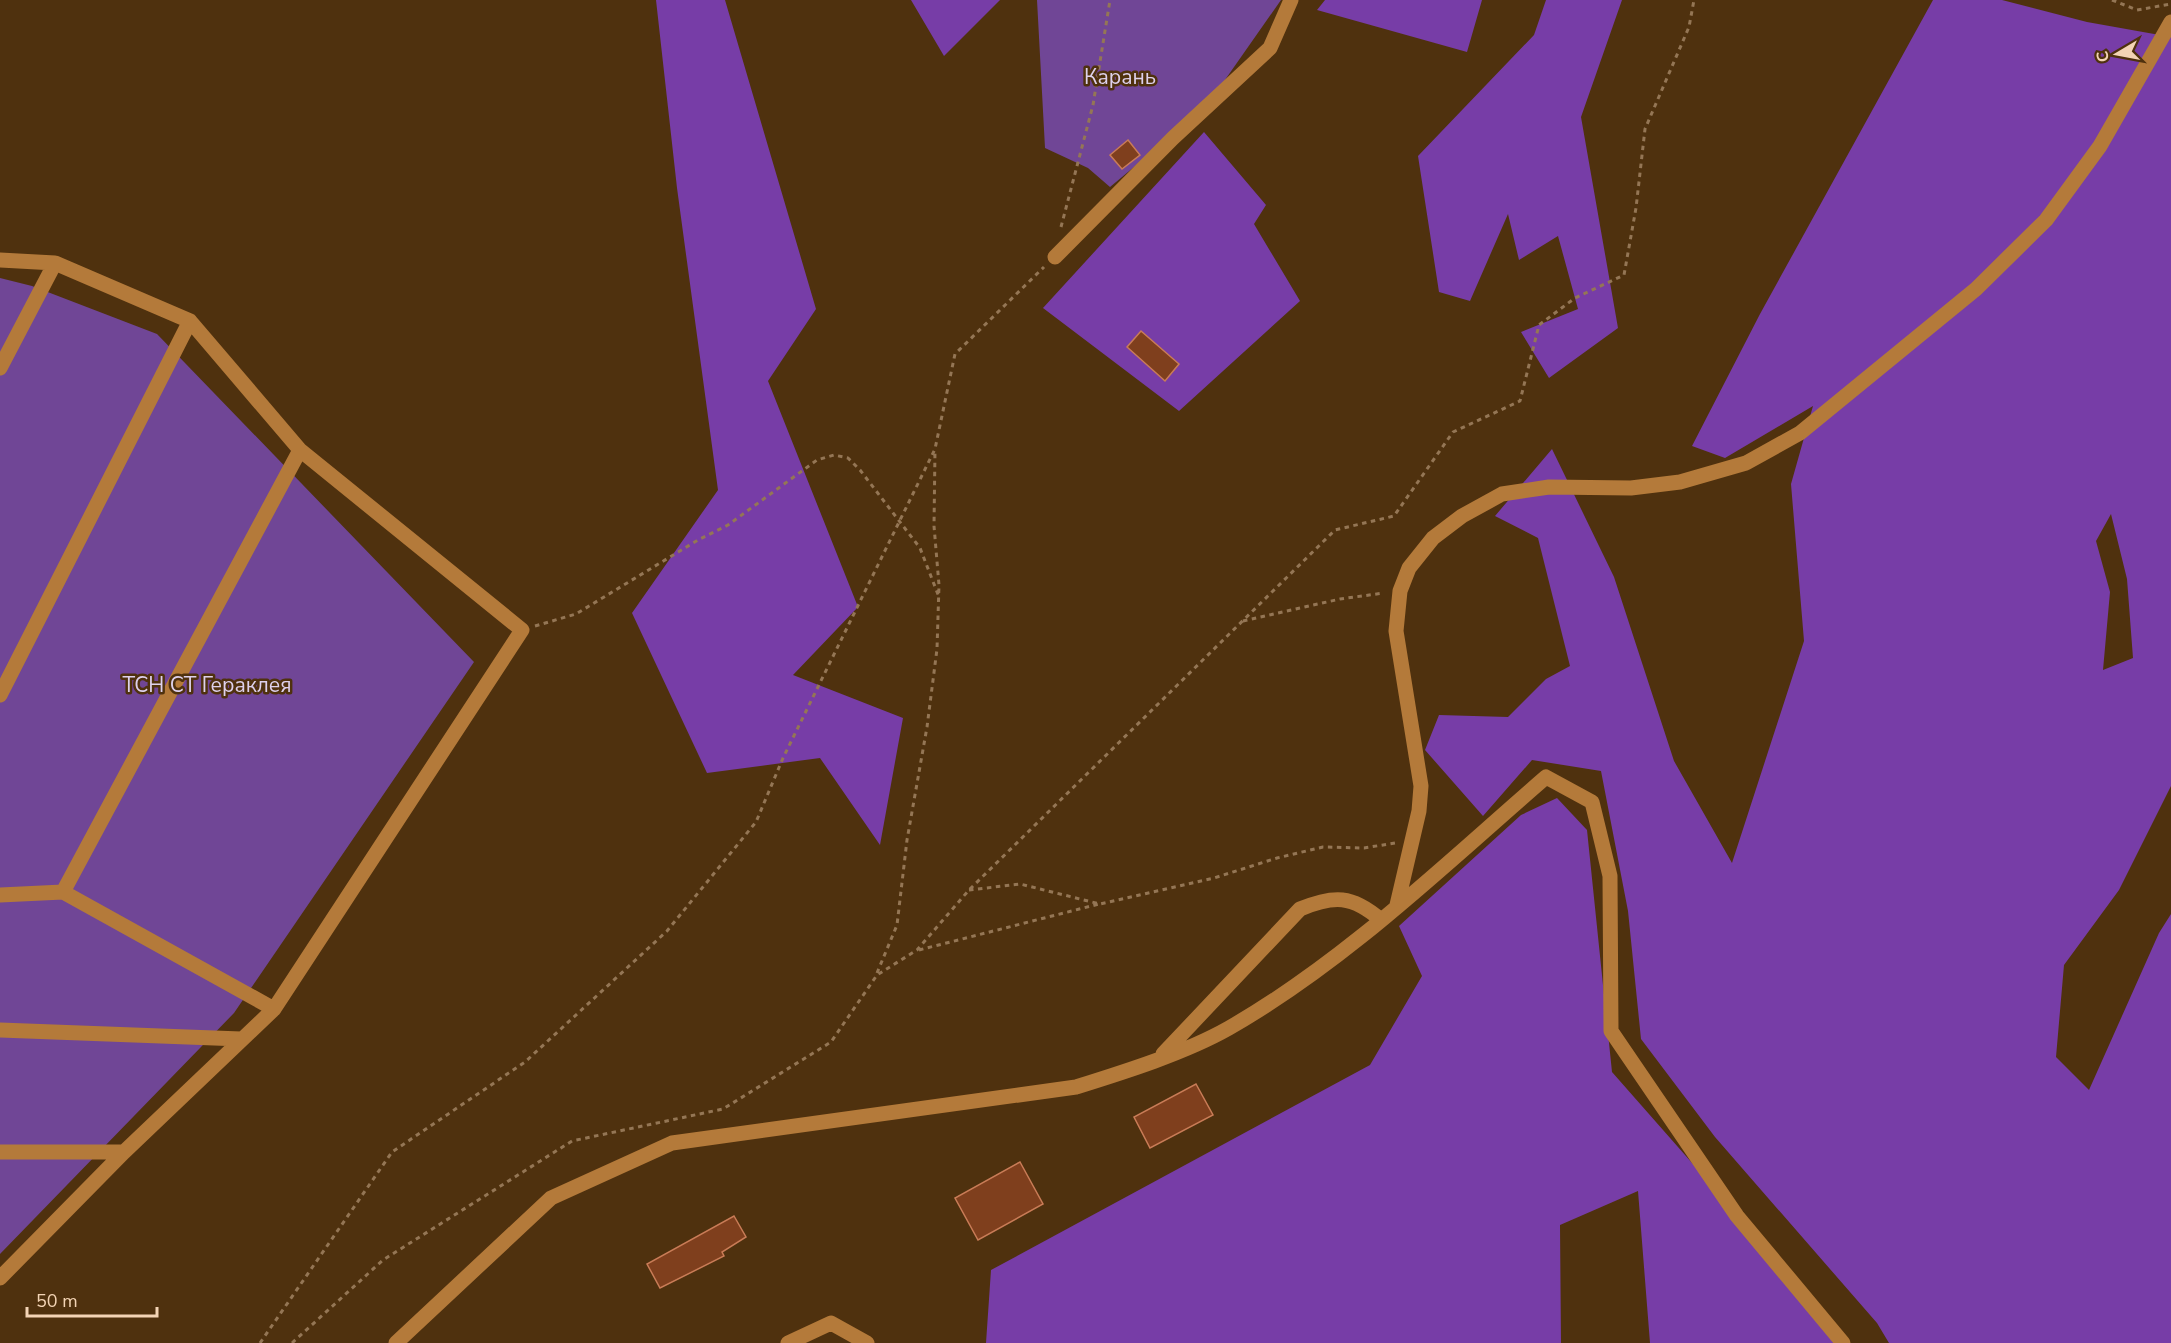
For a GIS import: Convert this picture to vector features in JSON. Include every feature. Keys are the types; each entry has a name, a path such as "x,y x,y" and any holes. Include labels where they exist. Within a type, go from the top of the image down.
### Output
{"street":[{"path":"1055,257 1173,138 1270,48 1292,0"},
{"path":"1397,905 1419,811 1421,786 1396,631 1400,591 1409,568 1433,538 1462,516 1502,494 1549,487 1631,489 1680,482 1746,463 1800,433 1976,289 2046,220 2100,146 2171,22"},
{"path":"0,260 55,262 190,321 300,450 522,630 274,1009 124,1152 0,1278"},
{"path":"0,368 55,262"},
{"path":"0,695 190,321"},
{"path":"63,892 300,450"},
{"path":"396,1343 551,1198 672,1143 1076,1087 1131,1070 1228,1029 1336,957 1546,777 1592,802 1610,876 1611,1031 1737,1216 1843,1343"},
{"path":"0,895 63,892 274,1009"},
{"path":"1159,1058 1267,941 1300,909 1323,899 1345,900 1366,907 1381,920"},
{"path":"0,1030 241,1039"},
{"path":"0,1152 124,1152"},
{"path":"788,1343 831,1323 867,1343"}],"path":[{"path":"1060,230 1094,105 1110,0"},
{"path":"877,975 917,950 969,890 1335,530 1394,516 1452,432 1520,401 1539,325 1575,298 1624,275 1636,208 1645,129 1689,27 1694,0"},
{"path":"2112,0 2137,10 2171,4"},
{"path":"292,1343 383,1260 572,1141 723,1109 831,1042 877,975 897,925 906,840 930,705 937,649 939,597 934,526 935,449 955,354 1055,257"},
{"path":"260,1343 392,1152 525,1062 667,931 756,822 783,758 935,449"},
{"path":"522,630 576,614 698,540 728,525 817,460 834,455 848,458 920,548 939,597"},
{"path":"1242,621 1341,599 1400,591"},
{"path":"917,950 1214,878 1277,858 1323,847 1364,848 1412,841"},
{"path":"969,890 1020,884 1100,904"}],"green space":[{"name":"Карань","path":"1037,0 1281,0 1206,107 1110,187 1088,168 1045,148"},
{"name":"ТСН СТ Гераклея","path":"0,278 32,286 157,334 474,662 234,1013 0,1254"}],"shaded area":[{"path":"656,0 725,0 816,309 768,381 858,607 793,675 903,718 880,845 820,758 707,773 632,613 718,490 677,188"},
{"path":"911,0 1000,0 944,56"},
{"path":"1325,0 1482,0 1467,52 1317,10"},
{"path":"1546,0 1622,0 1581,117 1618,328 1549,378 1521,332 1578,309 1558,236 1519,260 1508,214 1470,301 1439,292 1418,156 1534,35"},
{"path":"1933,0 2002,0 2087,22 2171,37 2171,786 2119,890 2064,965 2056,1057 2089,1090 2159,933 2171,914 2171,1343 1889,1343 1877,1323 1715,1137 1641,1039 1628,911 1601,771 1532,760 1483,816 1425,750 1439,715 1508,717 1546,679 1570,666 1538,538 1495,516 1552,449 1614,577 1674,761 1732,863 1804,641 1791,484 1813,406 1725,458 1692,446 1760,314","holes":["2111,514 2127,579 2133,658 2103,670 2110,592 2096,541"]},
{"path":"1204,132 1266,205 1254,224 1300,301 1179,411 1043,308"},
{"path":"1557,798 1587,830 1612,1072 1832,1322 1847,1343 1650,1343 1638,1191 1560,1225 1561,1343 986,1343 991,1270 1370,1065 1422,976 1399,926 1521,815"}],"building":[{"path":"1128,140 1140,155 1122,169 1110,155"},
{"path":"1141,331 1179,364 1165,381 1127,347"},
{"path":"1196,1084 1213,1115 1150,1148 1134,1117"},
{"path":"1020,1162 1043,1204 978,1240 955,1198"},
{"path":"734,1216 746,1237 722,1252 724,1256 660,1288 647,1264"}]}
